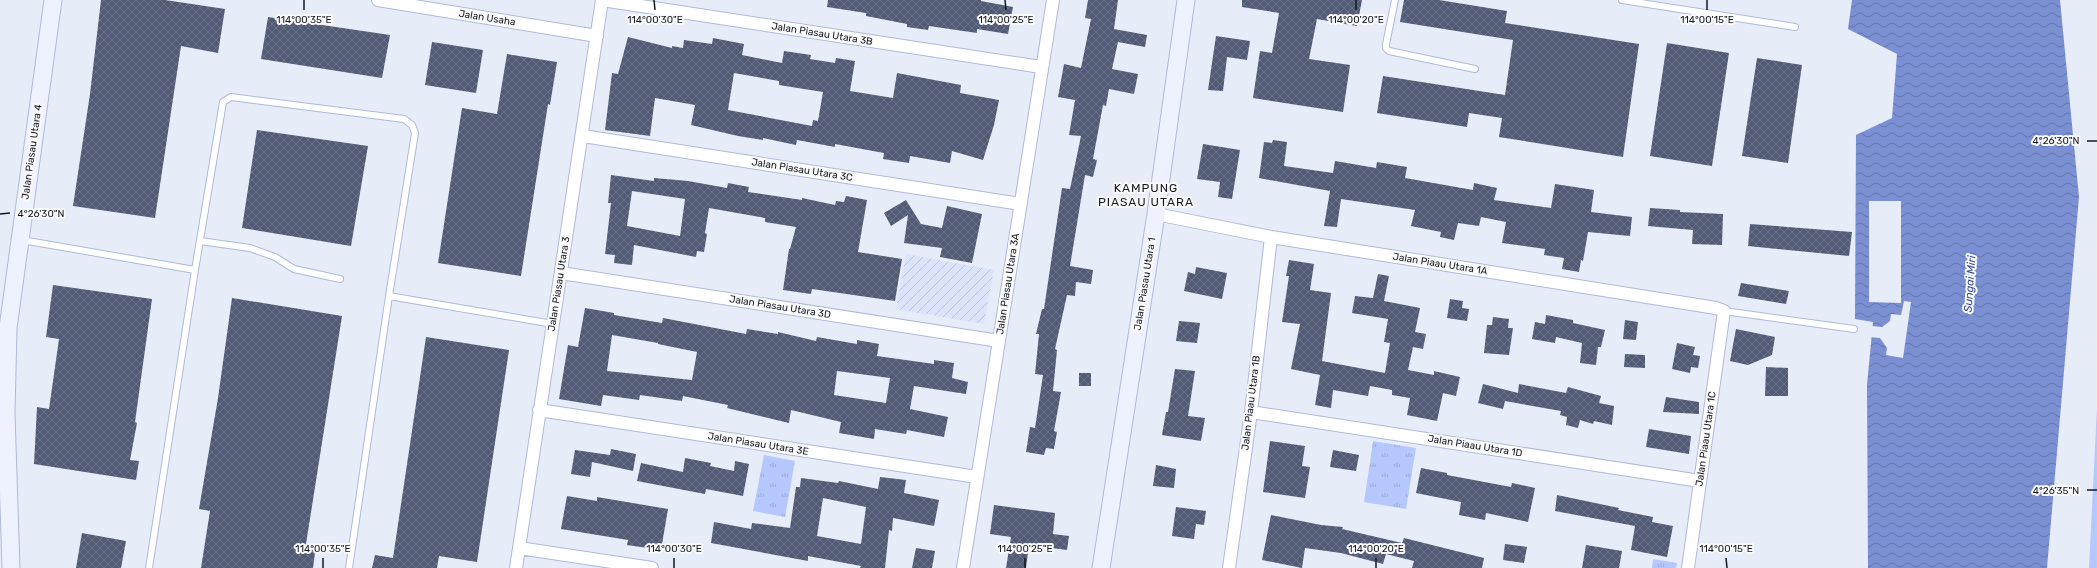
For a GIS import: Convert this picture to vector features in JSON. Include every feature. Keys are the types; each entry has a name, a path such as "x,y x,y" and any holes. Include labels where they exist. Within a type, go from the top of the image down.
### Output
{"street":[{"name":"Jalan Piasau Utara 4","path":"11,568 3,414 8,328 53,0"},
{"name":"Jalan Usaha","path":"378,0 438,5 597,36"},
{"name":"Jalan Piasau Utara 3B","path":"602,0 1041,67"},
{"name":"Jalan Piasau Utara 3","path":"516,568 539,410 583,136 602,0"},
{"name":"Jalan Piasau Utara 3A","path":"963,568 1041,67 1053,0"},
{"name":"Jalan Piasau Utara 1","path":"1101,568 1156,214 1186,0"},
{"name":"Jalan Piasau Utara 3C","path":"583,136 1020,204"},
{"name":"Jalan Piaau Utara 1A","path":"1156,214 1271,237 1708,307 1724,311"},
{"name":"Jalan Piaau Utara 1B","path":"1229,568 1251,412 1271,237"},
{"name":"Jalan Piasau Utara 3D","path":"561,273 999,341"},
{"name":"Jalan Piaau Utara 1C","path":"1688,568 1724,311"},
{"name":"Jalan Piasau Utara 3E","path":"539,410 977,478"},
{"name":"Jalan Piaau Utara 1D","path":"1251,412 1700,481"},
{"path":"519,548 652,568"}],"lane":[{"path":"1395,0 1386,44 1386,48 1389,51 1475,69"},
{"path":"1622,0 1795,27"},
{"path":"150,568 195,270 223,102 226,98 231,97 404,120 412,125 415,133 389,296 349,568"},
{"path":"20,240 195,270"},
{"path":"200,241 250,248 275,257 294,268 340,279"},
{"path":"389,296 553,324"},
{"path":"1724,311 1854,329"}],"shaded area":[{"path":"906,254 994,270 984,324 896,309"}],"green space":[{"path":"2097,408 2097,568 2089,568"},
{"path":"1373,441 1416,448 1406,509 1364,502"},
{"path":"764,455 795,461 785,517 753,511"},
{"path":"1653,559 1677,563 1676,568 1652,568"}],"water":[{"name":"Sungai Miri","path":"1852,0 2060,0 2079,197 2047,568 1868,568 1867,385 1873,322 1855,319 1856,135 1892,118 1897,54 1848,29"}],"pier":[{"path":"1869,201 1901,201 1901,303 1869,302"},
{"path":"1904,301 1911,302 1903,358 1886,355 1887,348 1880,338 1870,337 1871,326 1882,327 1890,321 1891,314 1901,315"}],"building":[{"path":"101,0 165,0 225,9 218,53 181,46 155,218 73,206 90,94"},
{"path":"828,0 981,0 1013,7 1008,34 977,29 977,33 929,26 928,30 907,27 907,24 866,16 866,13 827,7"},
{"path":"1088,0 1118,0 1114,29 1147,35 1145,47 1118,42 1112,69 1138,74 1134,94 1109,89 1106,106 1103,105 1093,159 1097,160 1093,177 1085,175 1070,266 1093,270 1091,284 1076,282 1075,296 1067,295 1055,349 1057,350 1053,391 1061,392 1054,431 1057,432 1054,449 1046,448 1044,455 1026,452 1030,427 1035,428 1043,375 1035,374 1039,334 1036,334 1042,309 1044,309 1062,188 1070,189 1081,136 1069,135 1075,100 1058,97 1064,64 1081,68 1091,19 1085,18"},
{"path":"1242,0 1362,0 1357,26 1317,19 1309,59 1350,65 1343,112 1253,98 1260,51 1272,53 1279,13 1242,7"},
{"path":"1404,0 1439,0 1507,11 1505,23 1639,44 1623,157 1499,137 1502,118 1469,113 1467,127 1377,113 1383,76 1505,95 1513,40 1400,22"},
{"path":"268,17 390,35 382,78 261,59"},
{"path":"1216,36 1250,41 1247,60 1227,57 1223,91 1208,90"},
{"path":"628,37 672,48 672,46 683,48 684,40 712,44 713,38 744,44 742,55 782,63 784,51 811,55 810,59 835,63 836,58 855,61 850,91 893,98 897,73 961,85 960,93 999,100 994,125 983,160 952,151 950,163 910,156 909,163 883,159 884,153 835,144 835,147 797,140 796,145 763,138 763,140 738,136 691,125 695,105 655,98 650,136 605,130 612,73 618,74","holes":["734,73 779,81 779,85 823,92 818,121 813,120 812,126 728,110"]},
{"path":"432,42 483,50 476,93 425,85"},
{"path":"1667,43 1729,53 1712,166 1650,156"},
{"path":"507,54 557,62 550,105 548,104 521,276 438,263 462,108 497,114"},
{"path":"1757,58 1802,65 1788,163 1742,156"},
{"path":"257,130 368,146 351,246 242,228"},
{"path":"1273,140 1287,142 1284,166 1333,173 1335,161 1376,168 1377,162 1407,167 1405,178 1473,190 1474,183 1497,188 1494,200 1551,208 1555,184 1594,190 1591,212 1632,217 1630,236 1588,232 1583,261 1581,260 1579,272 1562,269 1564,258 1544,255 1545,249 1502,243 1506,222 1481,217 1479,226 1458,223 1454,240 1440,237 1441,232 1411,226 1415,210 1341,199 1337,227 1324,226 1330,191 1259,178 1264,142 1272,143"},
{"path":"1203,144 1240,150 1232,199 1218,197 1220,182 1197,179"},
{"path":"611,175 654,181 654,178 688,181 727,188 728,183 749,187 748,192 802,200 802,198 835,205 836,201 844,202 846,196 867,200 858,252 902,259 895,301 812,289 811,294 783,290 789,249 796,227 765,222 765,218 709,208 704,252 697,251 696,257 634,245 632,265 614,263 615,255 605,254 611,203 608,203","holes":["632,191 685,199 680,236 627,226"]},
{"path":"906,200 921,224 942,228 947,206 982,214 972,263 940,257 942,248 904,243 908,215 891,226 884,213"},
{"path":"1650,208 1680,210 1680,212 1723,214 1722,245 1692,244 1693,230 1648,226"},
{"path":"1750,224 1852,232 1849,256 1748,246"},
{"path":"1289,260 1314,264 1310,290 1331,293 1322,361 1385,373 1390,343 1384,342 1388,319 1352,313 1355,296 1373,298 1378,274 1389,276 1384,301 1420,308 1415,332 1426,334 1423,349 1413,347 1408,370 1434,375 1434,371 1460,377 1456,396 1443,393 1437,421 1407,415 1410,398 1392,395 1392,390 1370,386 1368,396 1333,390 1331,408 1315,405 1320,375 1291,369 1300,324 1282,322 1289,276 1286,276"},
{"path":"1196,267 1227,273 1222,299 1184,291 1188,272 1195,274"},
{"path":"1741,283 1789,291 1786,304 1738,296"},
{"path":"53,285 152,299 135,422 137,423 130,460 139,461 136,480 34,464 37,407 49,409 59,339 46,337"},
{"path":"232,298 342,316 306,544 316,545 313,568 201,568 210,511 199,509 218,398"},
{"path":"1450,299 1463,301 1462,308 1469,309 1467,321 1447,318"},
{"path":"585,308 614,313 614,315 662,323 663,318 746,334 747,329 778,334 778,332 816,341 817,337 857,344 857,340 879,344 877,356 934,364 934,360 954,363 952,378 968,382 966,394 914,386 910,409 948,417 944,437 907,430 906,434 875,429 874,439 839,433 841,422 791,410 789,423 727,408 728,405 683,396 682,401 640,395 639,400 603,395 601,406 559,399 568,345 578,347","holes":["612,335 697,352 692,380 607,371","837,371 890,378 886,403 834,395"]},
{"path":"1546,315 1573,320 1573,323 1605,330 1601,347 1598,347 1596,365 1580,363 1582,343 1556,337 1555,343 1532,339 1535,322 1545,324"},
{"path":"1493,317 1509,319 1508,328 1513,328 1509,355 1484,353 1487,325 1492,325"},
{"path":"1625,320 1638,322 1636,340 1623,339"},
{"path":"1179,321 1200,323 1197,343 1176,341"},
{"path":"1736,329 1775,337 1772,355 1748,365 1730,361"},
{"path":"426,337 509,350 477,562 439,556 437,568 372,568 375,555 393,558"},
{"path":"1677,343 1695,347 1693,355 1700,356 1698,368 1691,367 1690,373 1672,369"},
{"path":"1625,354 1645,355 1645,368 1624,367"},
{"path":"1766,367 1788,368 1788,396 1765,396"},
{"path":"1175,369 1195,371 1188,416 1205,418 1201,441 1162,435 1166,412 1168,412"},
{"path":"1079,373 1091,373 1091,386 1079,386"},
{"path":"1483,384 1518,393 1519,384 1566,393 1568,387 1601,396 1599,403 1614,406 1612,425 1594,421 1593,424 1580,420 1578,428 1566,425 1567,417 1560,415 1561,411 1505,401 1503,409 1478,403"},
{"path":"1666,397 1699,402 1699,414 1663,412"},
{"path":"1649,429 1691,436 1689,454 1646,447"},
{"path":"1270,441 1305,446 1302,466 1310,467 1305,498 1263,492"},
{"path":"611,449 636,454 633,471 592,462 590,477 571,474 575,450 610,455"},
{"path":"1333,450 1359,455 1356,471 1330,467"},
{"path":"685,458 711,463 710,466 734,471 735,461 749,464 743,496 706,489 705,494 637,481 641,463 683,472"},
{"path":"1156,465 1176,469 1174,488 1153,486"},
{"path":"1421,468 1447,473 1447,475 1511,487 1512,483 1535,488 1528,522 1486,513 1485,520 1459,515 1461,502 1416,493"},
{"path":"880,477 906,480 904,493 939,500 934,526 893,518 892,531 889,530 885,568 860,568 861,566 808,556 808,561 711,543 714,522 751,529 752,523 790,528 796,487 800,487 801,478 838,483 839,481 878,489","holes":["823,498 866,507 861,544 817,536"]},
{"path":"1557,495 1653,517 1652,522 1673,526 1667,557 1631,550 1635,526 1555,511"},
{"path":"567,496 597,501 597,497 668,509 661,550 627,545 628,540 561,529"},
{"path":"994,505 1055,513 1053,534 1069,536 1067,550 1029,545 1026,568 1006,568 1011,537 990,534"},
{"path":"1176,507 1206,511 1204,525 1196,524 1194,539 1172,536"},
{"path":"1271,515 1321,525 1343,527 1342,529 1402,543 1404,538 1484,558 1482,568 1412,568 1414,561 1386,554 1383,564 1341,553 1305,548 1302,568 1262,560"},
{"path":"82,533 126,541 121,568 76,568"},
{"path":"1505,544 1527,547 1524,563 1503,560"},
{"path":"1586,545 1622,551 1619,568 1582,568"},
{"path":"916,548 935,551 932,568 912,568"}],"district":[{"name":"KAMPUNG PIASAU UTARA","path":"1146,195"}]}
